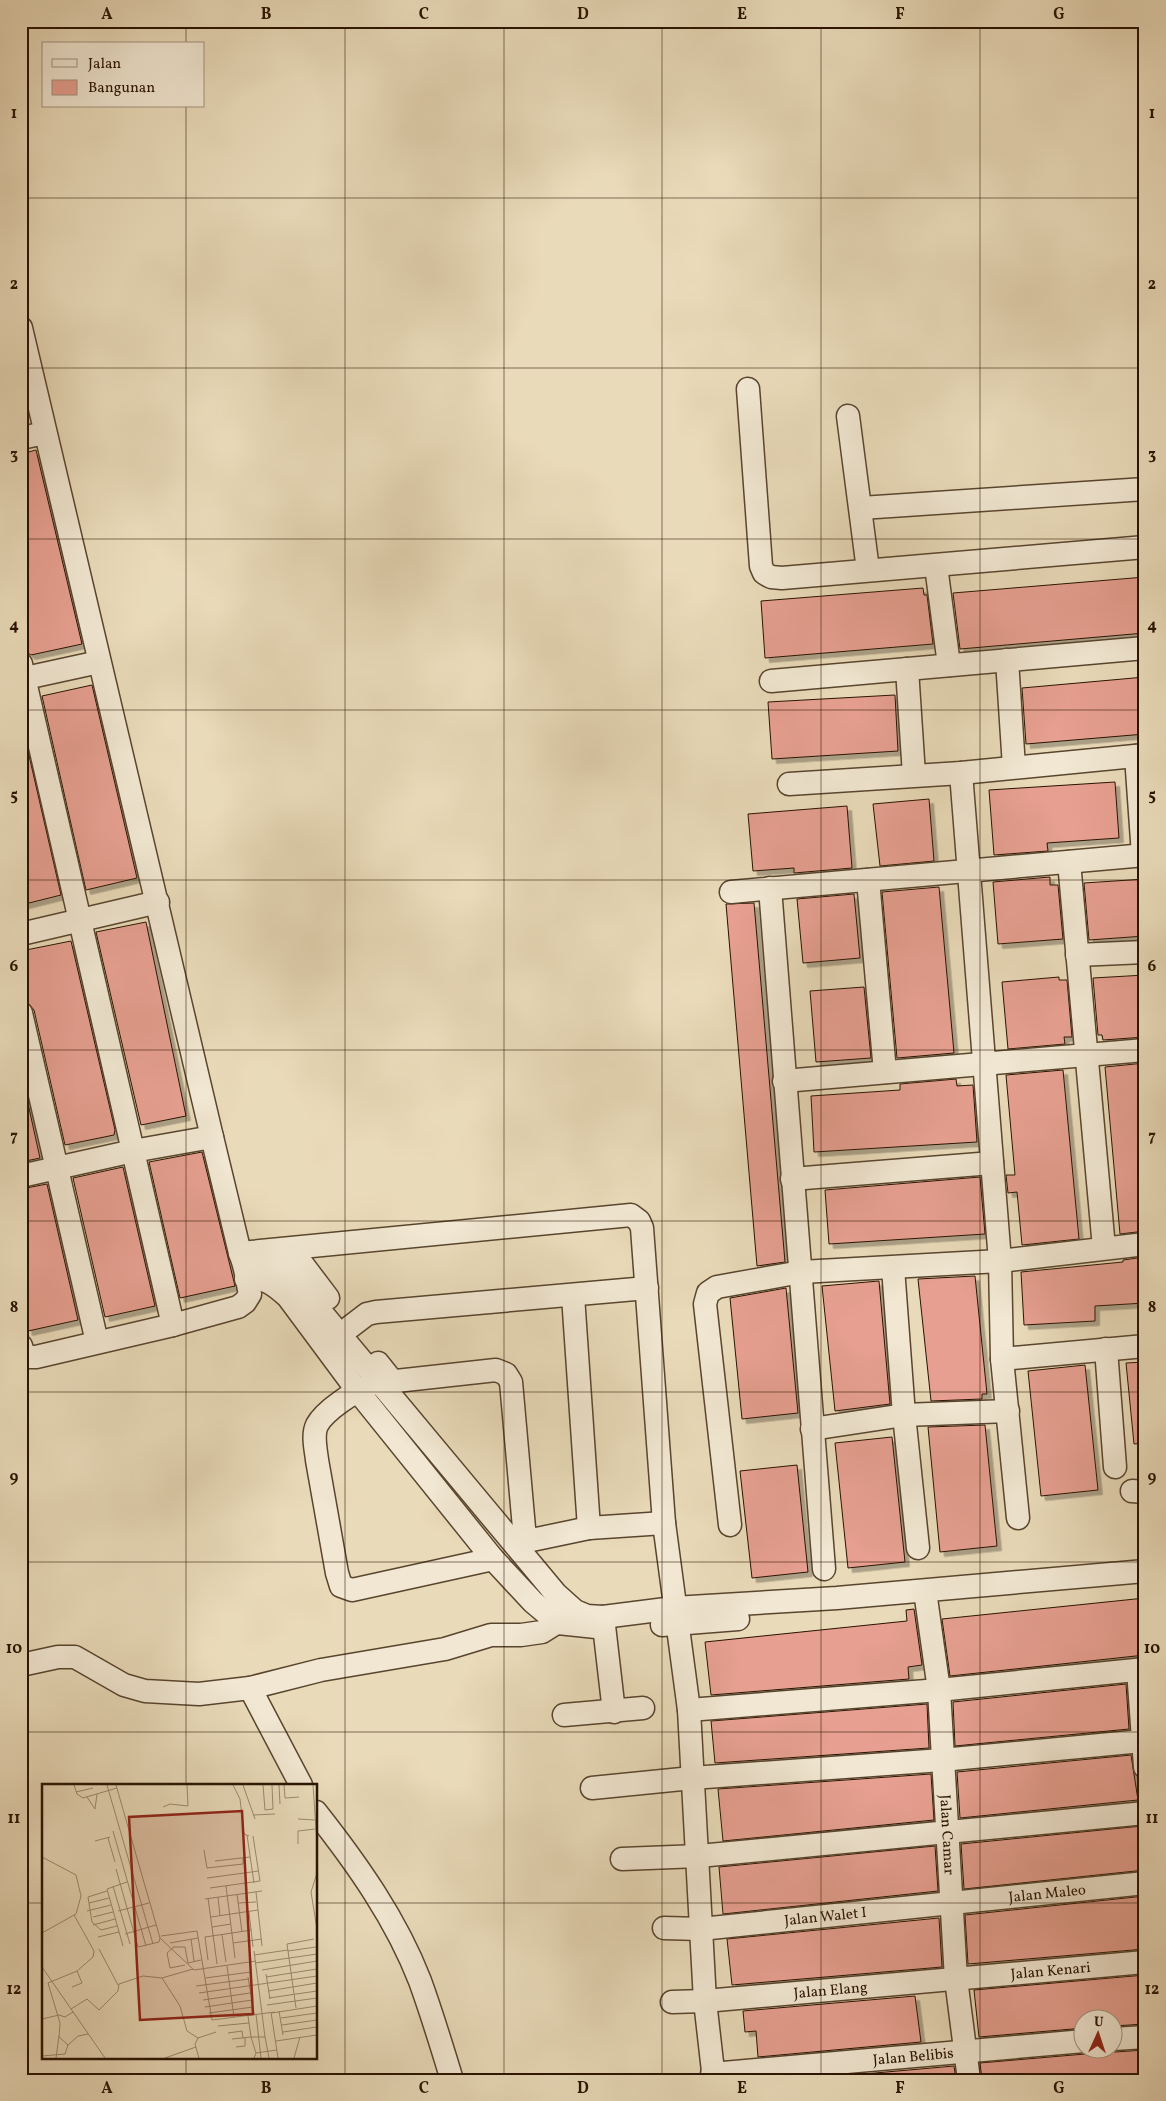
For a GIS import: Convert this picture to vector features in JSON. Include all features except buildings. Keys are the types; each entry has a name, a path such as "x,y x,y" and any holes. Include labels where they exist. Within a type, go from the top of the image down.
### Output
{"street":[{"path":"21,328 250,1294 246,1302 238,1306 174,1325 36,1357 27,1357 21,1346"},
{"path":"748,389 761,566 764,573 771,577 782,578 936,566 1145,547"},
{"path":"848,416 868,570"},
{"path":"21,438 45,433"},
{"path":"861,508 1145,489"},
{"path":"936,566 948,665"},
{"path":"771,681 1145,648"},
{"path":"1007,660 1014,767"},
{"path":"99,662 22,674 174,1325"},
{"path":"907,669 914,776"},
{"path":"731,892 1144,855 1140,755 961,773 789,784"},
{"path":"961,773 1000,1261 1002,1359 1018,1518"},
{"path":"1069,862 1104,1248"},
{"path":"868,880 885,1072"},
{"path":"770,888 824,1569"},
{"path":"21,934 158,902"},
{"path":"1077,955 1145,952"},
{"path":"21,1013 97,1342"},
{"path":"784,1081 1145,1050"},
{"path":"21,1176 134,1151 212,1137"},
{"path":"792,1179 992,1163"},
{"path":"244,1266 291,1249 630,1214 639,1221 642,1228 647,1288 664,1523 689,1710 705,2001 713,2077"},
{"path":"730,1525 705,1304 708,1293 717,1287 800,1272 1000,1261 1145,1244"},
{"path":"291,1249 350,1327 383,1377"},
{"path":"244,1266 255,1263 268,1264 279,1268 291,1276 383,1377 522,1544 565,1604 567,1617"},
{"path":"244,1266 264,1280 276,1285 288,1297 357,1390 493,1559 533,1602 567,1617 603,1622 926,1597 1145,1585"},
{"path":"893,1268 904,1415 918,1548"},
{"path":"350,1327 367,1314 376,1312 647,1288"},
{"path":"573,1296 589,1528"},
{"path":"1002,1359 1145,1346"},
{"path":"1106,1349 1115,1467"},
{"path":"493,1559 352,1590 341,1586 337,1573 315,1442 316,1426 326,1414 357,1390 383,1377 396,1381 496,1370 506,1374 511,1382 524,1528 522,1544"},
{"path":"812,1428 904,1415 1008,1411"},
{"path":"522,1544 589,1528 664,1523"},
{"path":"926,1597 1145,1571"},
{"name":"Jalan Camar","path":"926,1597 939,1690 956,1979 969,2080"},
{"path":"21,1665 58,1657 75,1657 124,1685 145,1691 199,1694 250,1688 321,1670 445,1649 491,1635 521,1635 542,1632 567,1617"},
{"path":"603,1622 614,1712"},
{"path":"689,1710 939,1690 1141,1669 1142,1741 1145,1767"},
{"path":"250,1688 300,1784"},
{"path":"564,1715 643,1708"},
{"path":"592,1788 692,1778 942,1760 1142,1741"},
{"path":"622,1859 698,1856 948,1834 1145,1813"},
{"path":"318,1815 369,1882 391,1921 420,1980 452,2080"},
{"name":"Jalan Maleo","path":"951,1904 1145,1883"},
{"name":"Jalan Walet I","path":"664,1928 701,1930 951,1904"},
{"name":"Jalan Kenari","path":"956,1979 1145,1962"},
{"name":"Jalan Elang","path":"672,2002 705,2001 956,1979"},
{"path":"1124,2038 1145,2036"},
{"name":"Jalan Belibis","path":"713,2077 1074,2042"}]}
